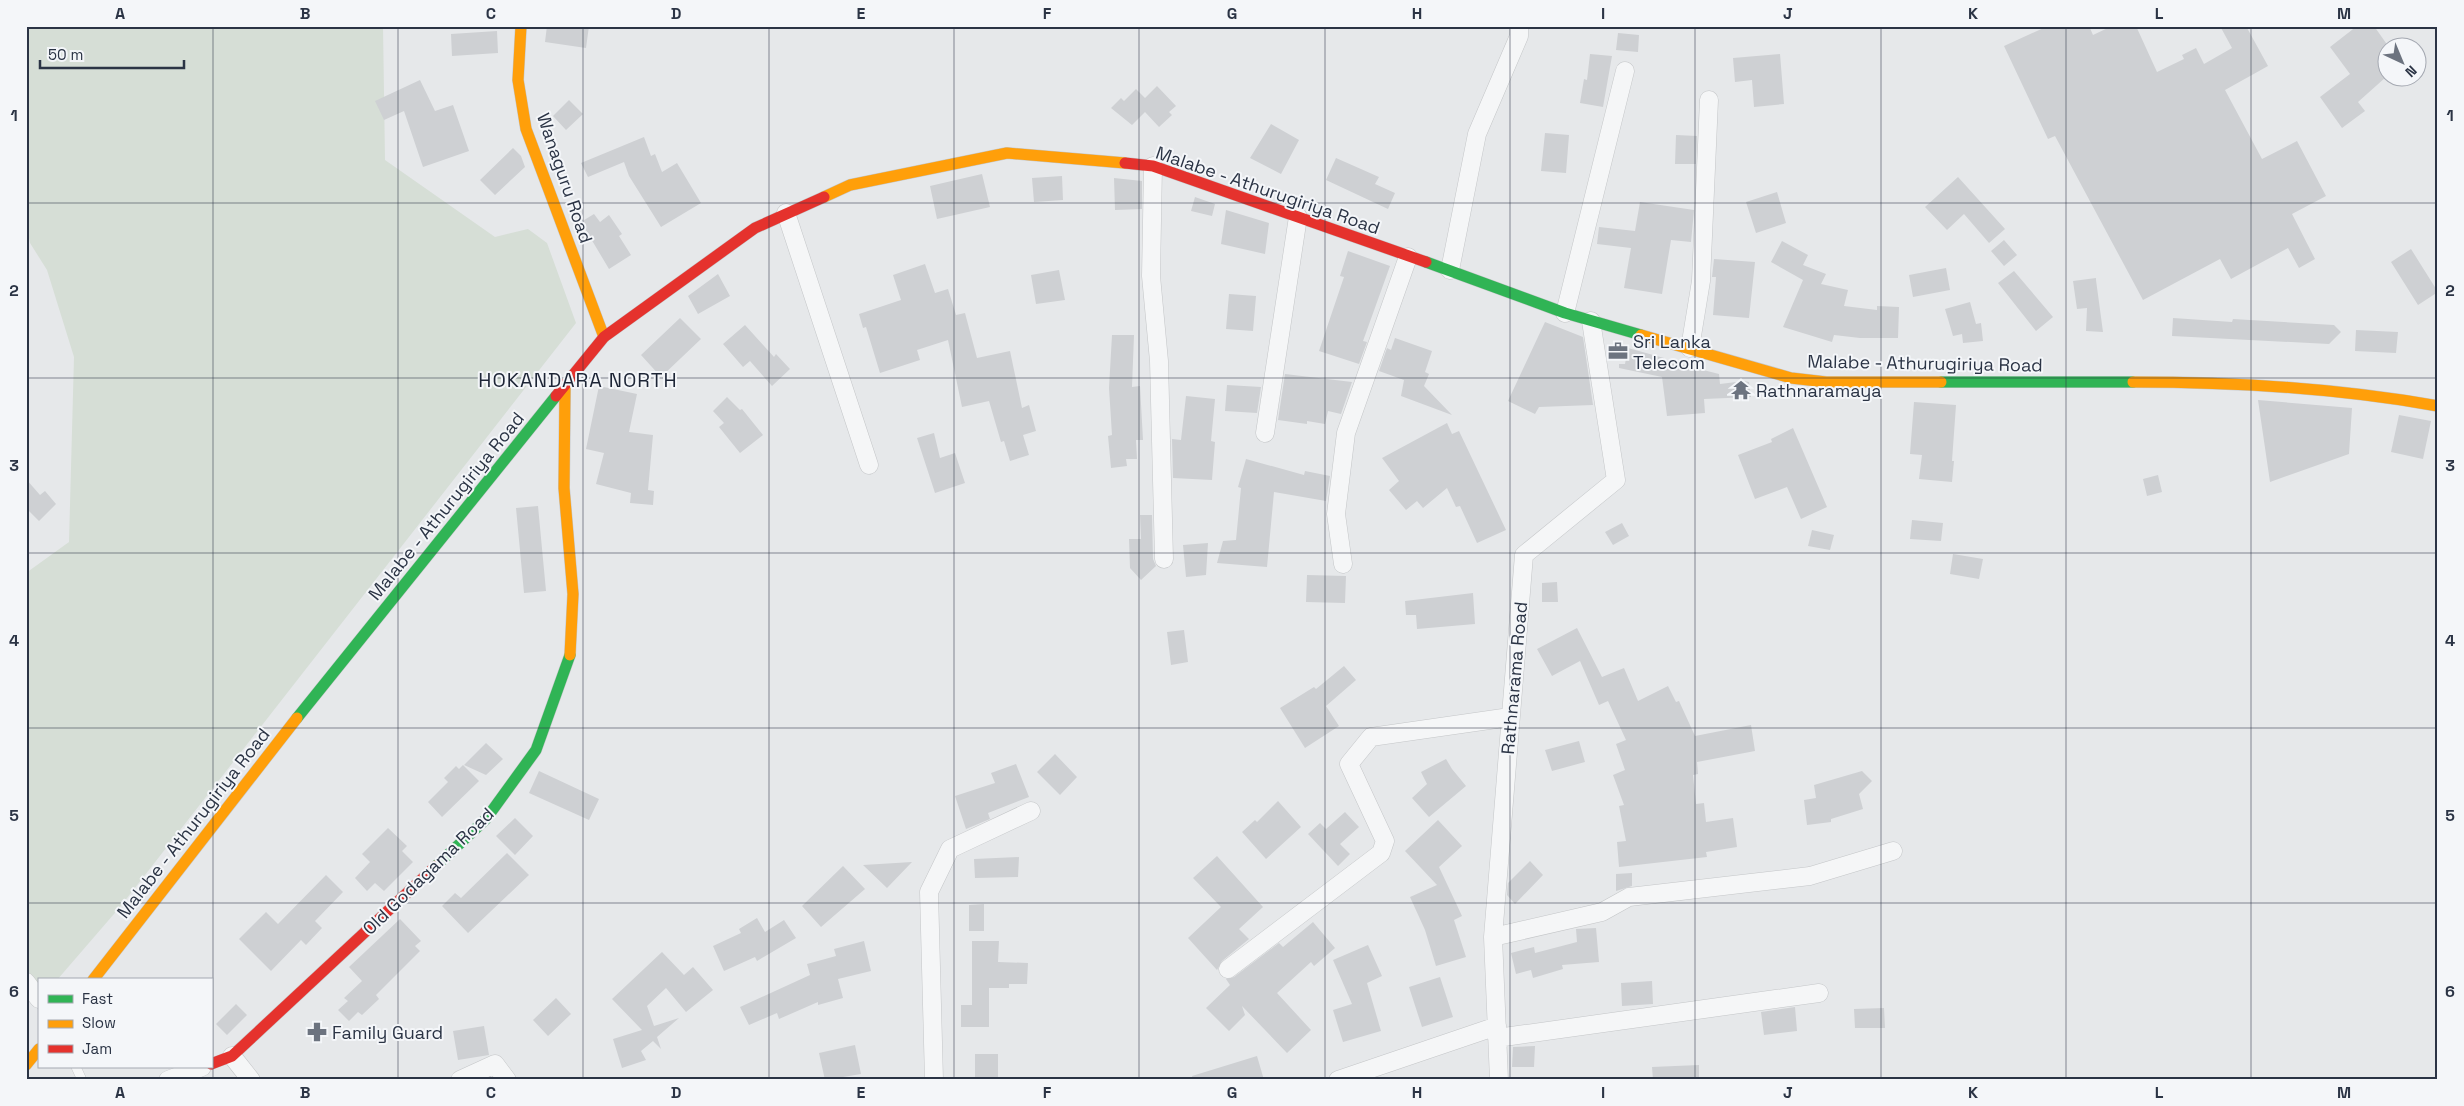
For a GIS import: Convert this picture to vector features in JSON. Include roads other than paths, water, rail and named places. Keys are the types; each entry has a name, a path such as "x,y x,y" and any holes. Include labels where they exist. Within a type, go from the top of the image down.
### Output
{"main road":[{"name":"Wanaguru Road","path":"521,26 518,80 526,128 604,337"},
{"name":"Malabe - Athurugiriya Road","path":"95,978 321,687 565,388 604,337 755,228 850,185 1007,153 1153,166 1408,257 1450,270 1565,313 1792,378 1826,382 2201,381 2309,388 2408,400 2438,406"},
{"name":"Old Godagama Road","path":"212,1064 232,1056 486,819 536,750 570,659 573,594 564,488 565,388"},
{"path":"26,1065 38,1050"}],"street":[{"path":"1450,270 1477,134 1519,36 1520,26"},
{"path":"1565,313 1625,70"},
{"path":"1690,348 1702,281 1709,100"},
{"path":"1153,166 1151,276 1159,361 1164,559"},
{"path":"786,213 869,465"},
{"path":"1265,433 1298,217"},
{"path":"1343,564 1336,514 1346,433 1408,257"},
{"name":"Rathnarama Road","path":"1499,1080 1493,937 1524,555 1616,480 1591,321"},
{"path":"1228,969 1381,853 1385,841 1349,764 1371,737 1510,717"},
{"path":"934,1080 929,892 950,849 1032,811"},
{"path":"1493,937 1602,912 1629,897 1810,876 1892,851"},
{"path":"26,982 38,998"},
{"path":"1338,1080 1497,1032 1819,993"},
{"path":"232,1056 251,1080"},
{"path":"460,1080 495,1064 507,1080"},
{"path":"168,1080 199,1068"}],"lane":[{"path":"76,1068 82,1080"}],"place":[{"name":"Sri Lanka Telecom","path":"1618,351"},
{"name":"Rathnaramaya","path":"1741,390"},
{"name":"Family Guard","path":"317,1032"}],"district":[{"name":"HOKANDARA NORTH","path":"578,380"}]}
